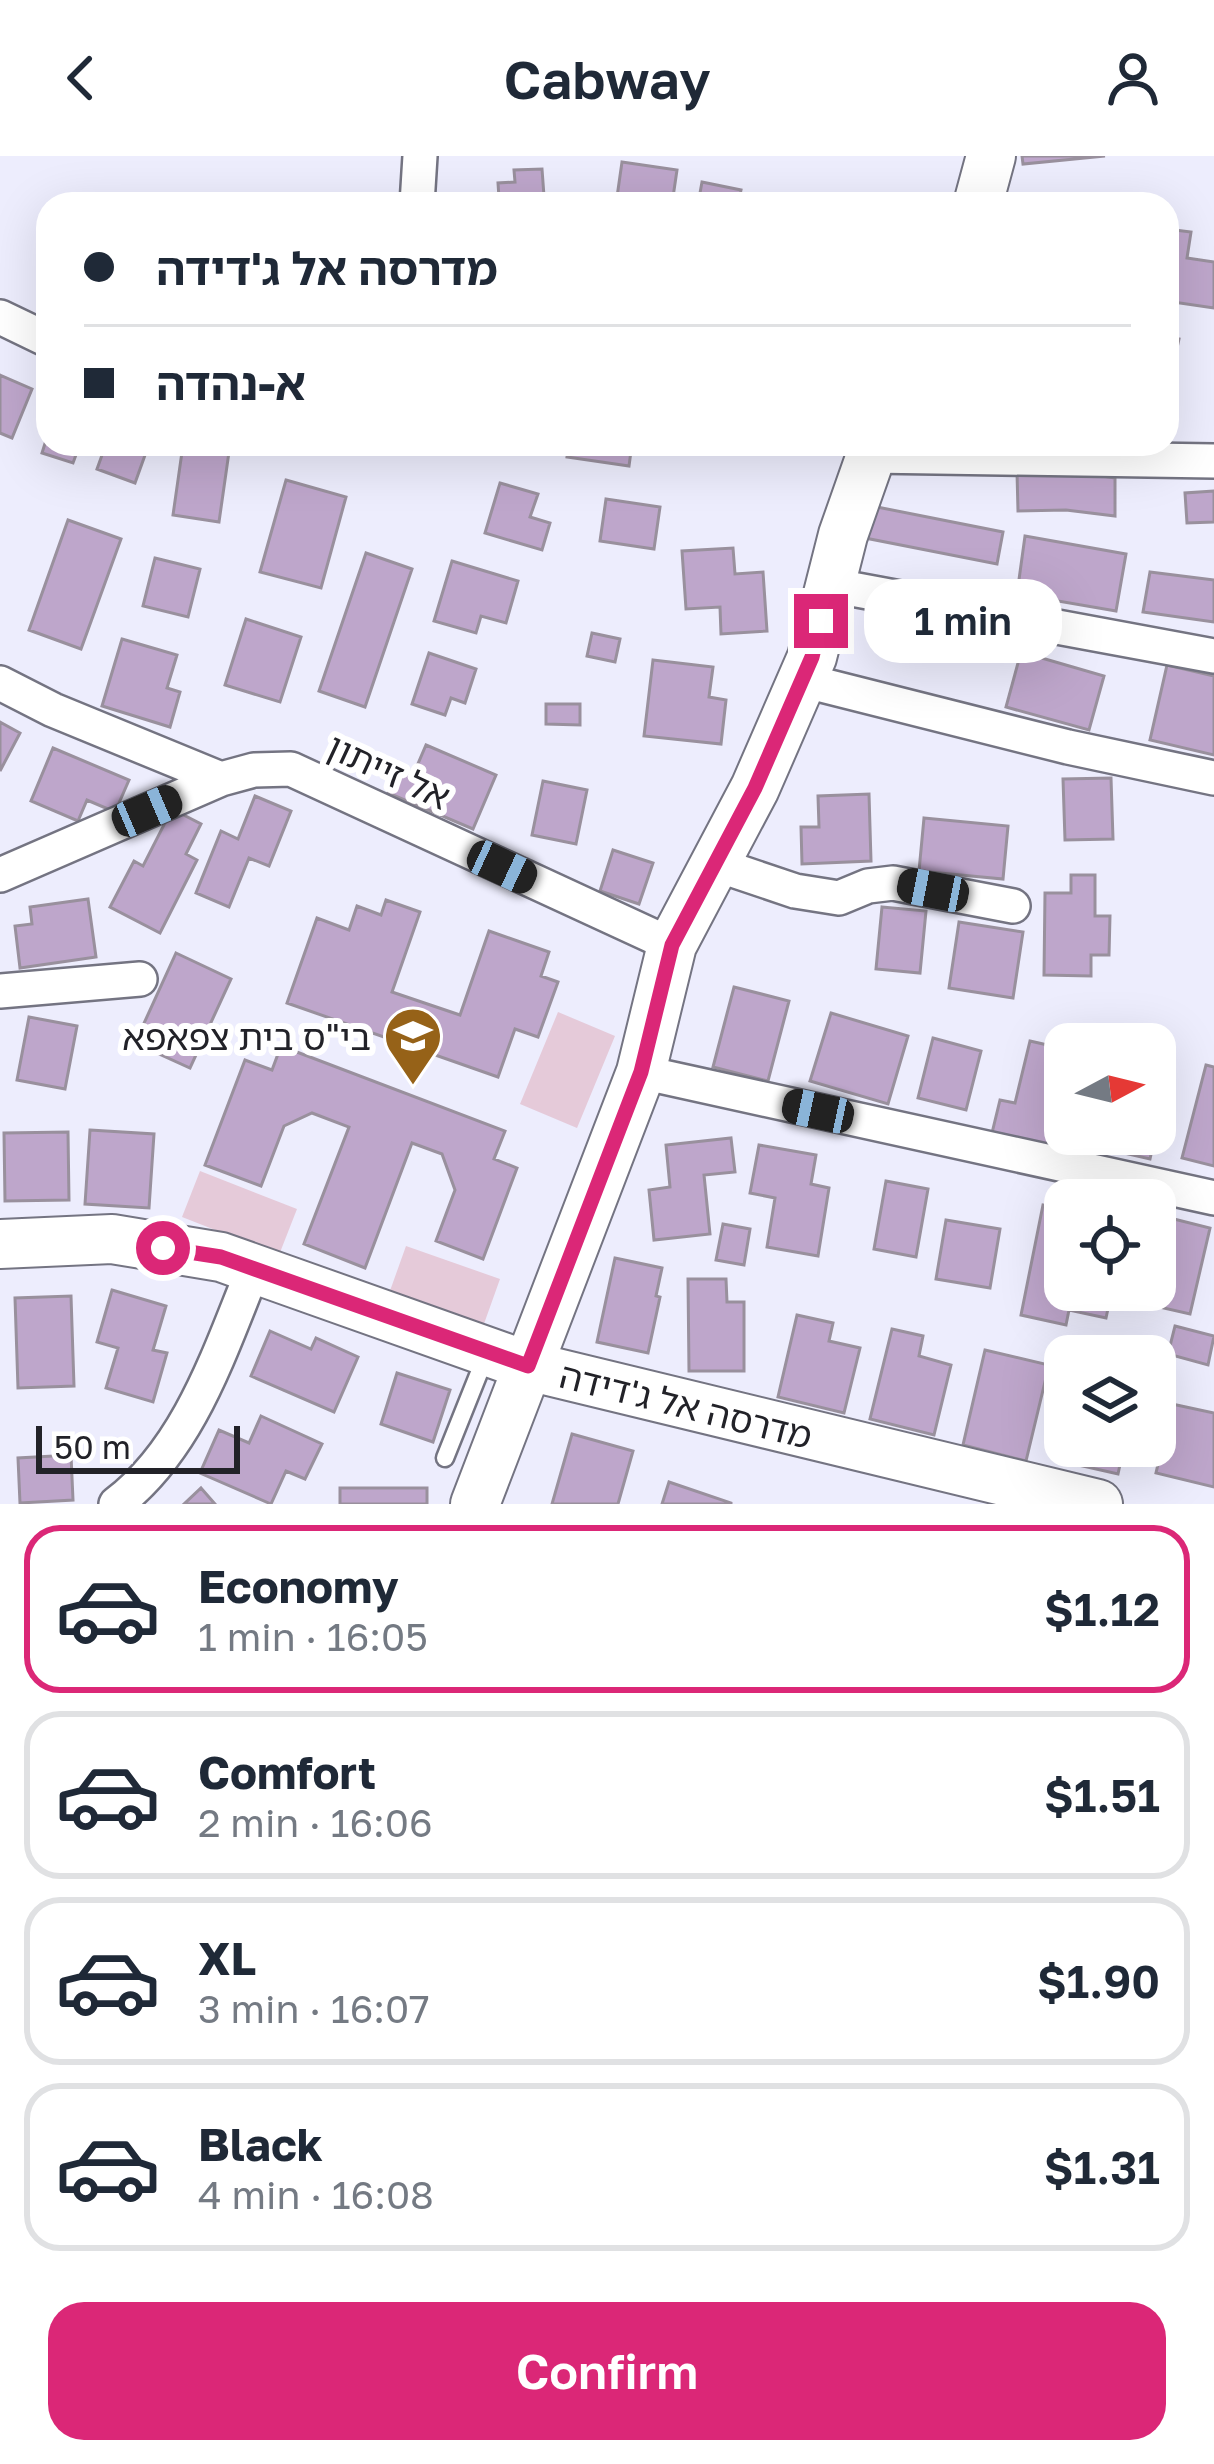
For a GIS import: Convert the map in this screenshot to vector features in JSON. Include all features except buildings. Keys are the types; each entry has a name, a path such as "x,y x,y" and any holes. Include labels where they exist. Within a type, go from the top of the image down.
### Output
{"street":[{"path":"418,192 420,156"},
{"path":"981,192 991,156"},
{"path":"0,317 36,334"},
{"path":"475,1504 508,1359 641,1072 672,945 755,788 812,657 843,535 871,456"},
{"path":"1059,456 1214,461"},
{"path":"830,585 1214,656"},
{"path":"802,680 1068,747 1214,778"},
{"path":"0,683 220,779"},
{"name":"אל זייתון","path":"0,875 220,779 254,770 290,769 672,945"},
{"path":"715,864 795,891 839,898 868,886 893,883 1013,906"},
{"path":"0,992 140,979"},
{"path":"641,1072 1214,1198"},
{"name":"מדרסה אל ג'דידה","path":"0,1244 112,1239 221,1257 508,1359 1098,1504"},
{"path":"116,1504 134,1490 181,1431 254,1268"}],"lane":[{"path":"445,1458 508,1359"}],"shaded area":[{"path":"558,1012 615,1036 577,1128 520,1104"},
{"path":"200,1171 297,1209 279,1255 182,1217"},
{"path":"406,1246 500,1279 480,1335 386,1302"}],"place":[{"name":"בי\"ס בית צפאפא","path":"413,1087"}],"route":[{"path":"163,1248 221,1257 528,1366 641,1072 672,945 755,788 812,657 821,621"}]}
